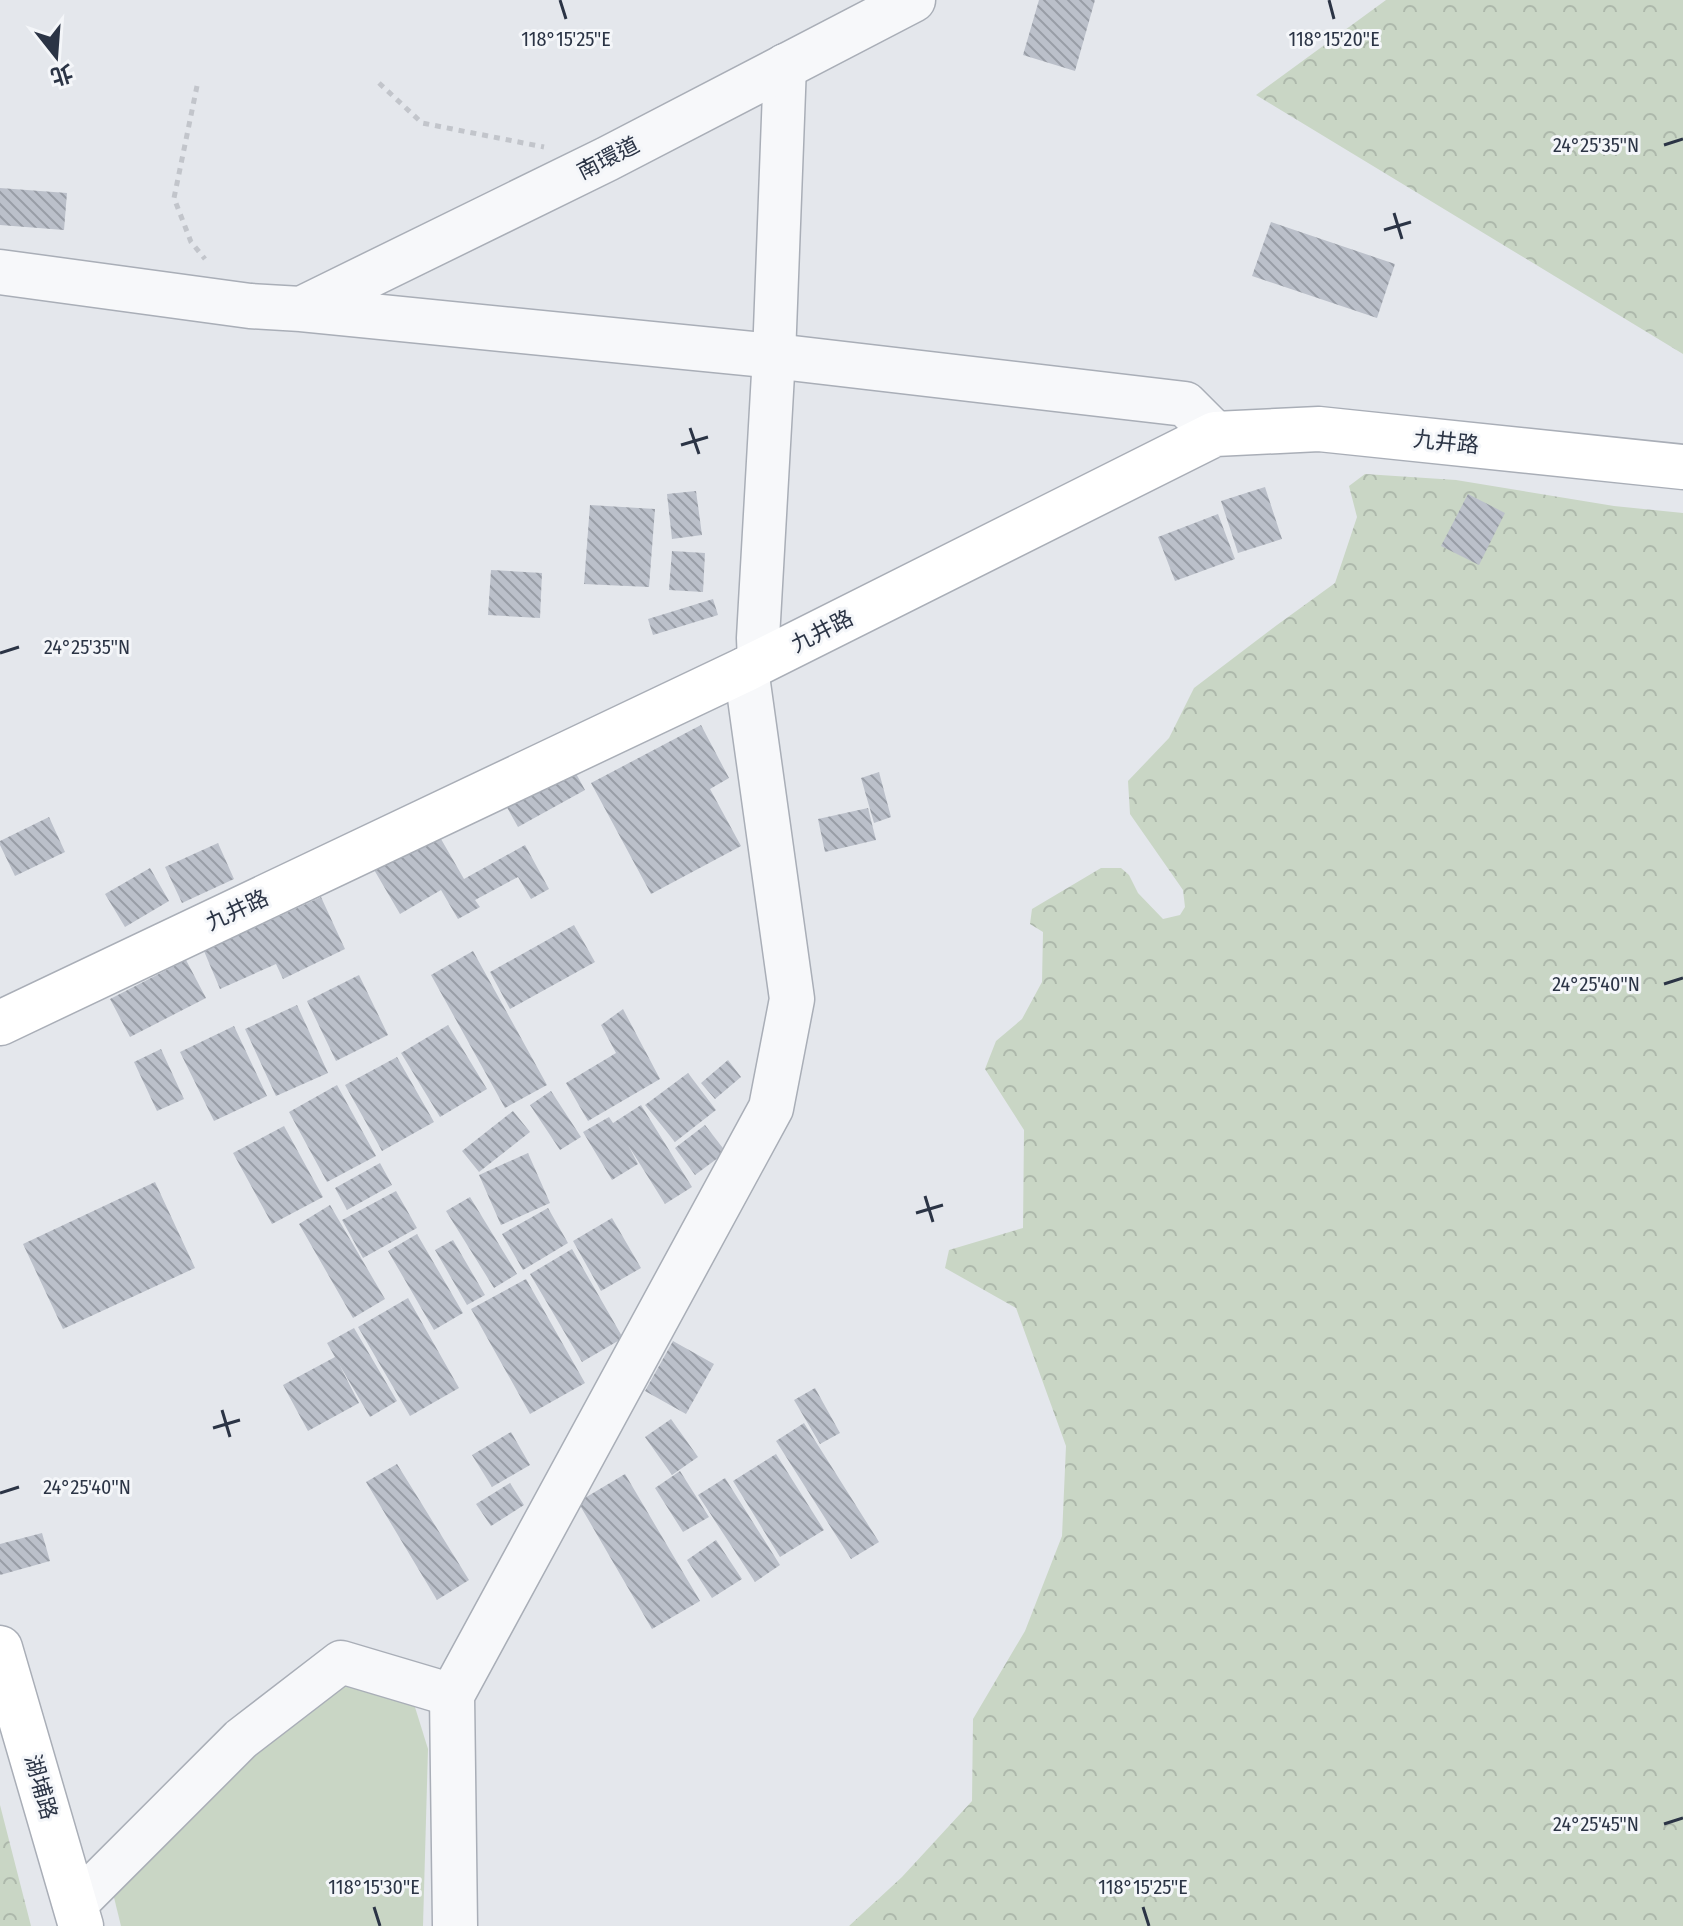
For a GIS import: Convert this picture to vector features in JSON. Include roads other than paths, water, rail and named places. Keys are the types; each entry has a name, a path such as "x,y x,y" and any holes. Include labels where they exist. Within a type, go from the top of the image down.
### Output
{"main road":[{"name":"九井路","path":"0,1023 753,666 1215,434 1319,429 1683,467"},
{"name":"湖埔路","path":"0,1648 78,1916"}],"street":[{"name":"南環道","path":"301,309 607,159 913,0"},
{"path":"455,1926 452,1695 771,1108 792,999 753,666 758,638 774,356 785,65"},
{"path":"0,272 250,306 774,356 1185,404 1215,434"},
{"path":"78,1916 241,1739 341,1662 452,1695"}]}
